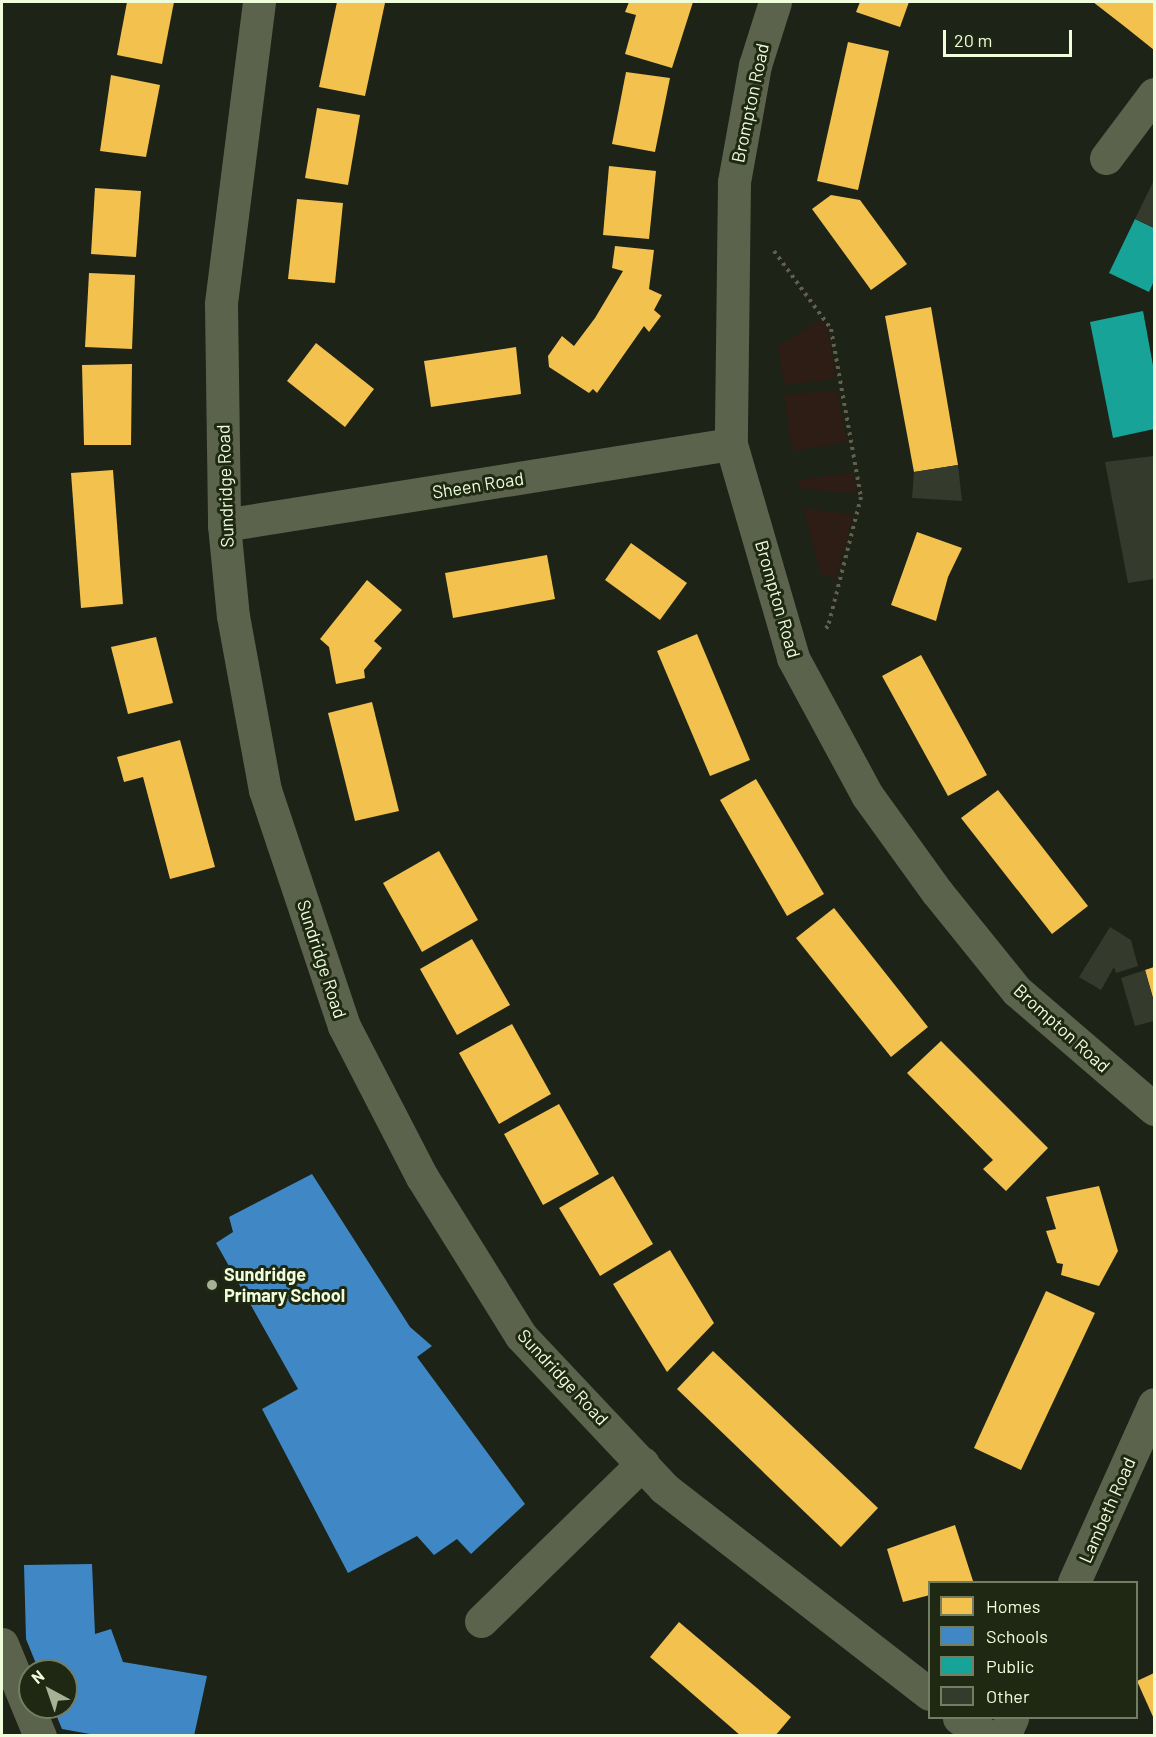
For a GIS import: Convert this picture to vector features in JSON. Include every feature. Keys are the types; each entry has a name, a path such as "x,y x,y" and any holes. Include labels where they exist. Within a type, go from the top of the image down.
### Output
{"street":[{"name":"Sundridge Road","path":"259,2 221,304 224,525 233,616 266,790 344,1026 422,1177 521,1336 643,1463 664,1488 928,1692"},
{"name":"Brompton Road","path":"775,2 755,65 734,182 731,444 793,658 867,795 944,901 1017,991 1155,1109"},
{"path":"1107,158 1155,94"},
{"name":"Sheen Road","path":"224,525 731,444"},
{"name":"Lambeth Road","path":"1074,1581 1155,1404"},
{"path":"481,1621 643,1463"},
{"path":"2,1644 40,1736"},
{"path":"961,1719 988,1736"},
{"path":"1004,1736 1012,1719"}],"path":[{"path":"735,217 778,255 831,329 861,497 828,626 793,658"}],"shaded area":[{"path":"821,319 828,331 836,379 784,385 778,346"},
{"path":"837,390 847,442 792,451 784,395"},
{"path":"853,473 857,493 801,489 797,480"},
{"path":"803,508 853,515 836,579 821,574"}],"building: Homes":[{"path":"127,2 174,2 162,64 117,55"},
{"path":"337,2 385,3 365,96 319,87"},
{"path":"629,2 693,2 672,68 625,54 636,15 625,12"},
{"path":"860,2 909,2 900,27 856,12"},
{"path":"1093,2 1154,2 1154,50 1124,26"},
{"path":"848,42 889,51 858,190 817,181"},
{"path":"626,72 670,78 655,152 612,144"},
{"path":"111,75 160,85 146,157 100,151"},
{"path":"317,108 360,115 348,185 305,178"},
{"path":"609,166 656,171 649,239 603,235"},
{"path":"95,188 141,191 136,257 91,254"},
{"path":"831,195 860,200 907,264 871,290 812,209"},
{"path":"297,199 343,203 335,283 288,279"},
{"path":"615,246 654,250 649,289 662,295 654,310 661,316 649,332 644,326 597,393 593,389 589,393 549,367 548,356 562,336 574,346 595,318 623,271 612,268"},
{"path":"89,273 135,275 132,349 85,347"},
{"path":"931,307 958,465 914,472 885,316"},
{"path":"316,343 374,389 345,427 287,381"},
{"path":"516,347 521,394 431,407 424,361"},
{"path":"132,364 131,445 84,445 82,365"},
{"path":"113,470 123,604 81,608 71,473"},
{"path":"917,532 962,548 948,577 936,621 891,605"},
{"path":"631,543 687,583 660,620 605,580"},
{"path":"547,555 555,599 453,618 445,573"},
{"path":"367,580 402,610 374,641 382,648 364,670 365,678 336,684 329,647 320,639"},
{"path":"697,634 750,760 710,776 657,651"},
{"path":"156,637 173,703 128,714 111,647"},
{"path":"921,655 987,775 948,796 882,676"},
{"path":"372,702 399,811 355,821 328,713"},
{"path":"180,740 215,867 170,879 143,777 124,782 117,757"},
{"path":"756,779 824,894 787,916 720,800"},
{"path":"998,790 1088,906 1052,934 961,818"},
{"path":"439,851 478,920 422,952 383,883"},
{"path":"834,908 928,1027 891,1057 796,938"},
{"path":"472,939 510,1005 457,1035 420,969"},
{"path":"1154,967 1154,1001 1145,970"},
{"path":"512,1024 551,1094 499,1124 459,1053"},
{"path":"941,1041 1048,1148 1006,1191 983,1169 993,1160 907,1073"},
{"path":"559,1104 599,1174 543,1205 504,1134"},
{"path":"613,1176 653,1244 600,1276 559,1208"},
{"path":"1099,1186 1118,1251 1099,1286 1061,1275 1063,1264 1057,1263 1046,1231 1056,1229 1046,1197"},
{"path":"670,1250 714,1323 667,1372 613,1284"},
{"path":"1046,1291 1095,1313 1021,1470 974,1448"},
{"path":"713,1351 878,1508 841,1547 677,1389"},
{"path":"955,1525 973,1581 928,1581 928,1596 903,1602 887,1549"},
{"path":"679,1622 791,1717 775,1736 741,1736 650,1657"},
{"path":"1154,1673 1154,1719 1138,1683 1138,1681"}],"building: Schools":[{"path":"312,1174 410,1327 432,1346 417,1357 525,1504 471,1554 457,1539 434,1555 417,1536 348,1573 262,1409 298,1389 216,1243 233,1232 229,1217"},
{"path":"92,1564 95,1634 111,1629 123,1662 207,1676 194,1736 101,1736 62,1729 58,1719 78,1719 78,1659 34,1659 26,1639 24,1565"}],"building: Public":[{"path":"1135,219 1154,228 1154,281 1149,292 1109,273"},
{"path":"1143,311 1154,371 1154,429 1113,438 1090,322"}],"building: Other":[{"path":"1154,180 1154,228 1135,219"},
{"path":"1154,456 1154,579 1128,583 1105,462"},
{"path":"958,465 962,501 912,498 914,472"},
{"path":"1110,927 1131,940 1138,966 1116,973 1114,967 1101,990 1079,977"},
{"path":"1145,970 1154,1003 1154,1021 1135,1026 1121,978"}],"place":[{"name":"Sundridge Primary School","path":"212,1285"}]}
